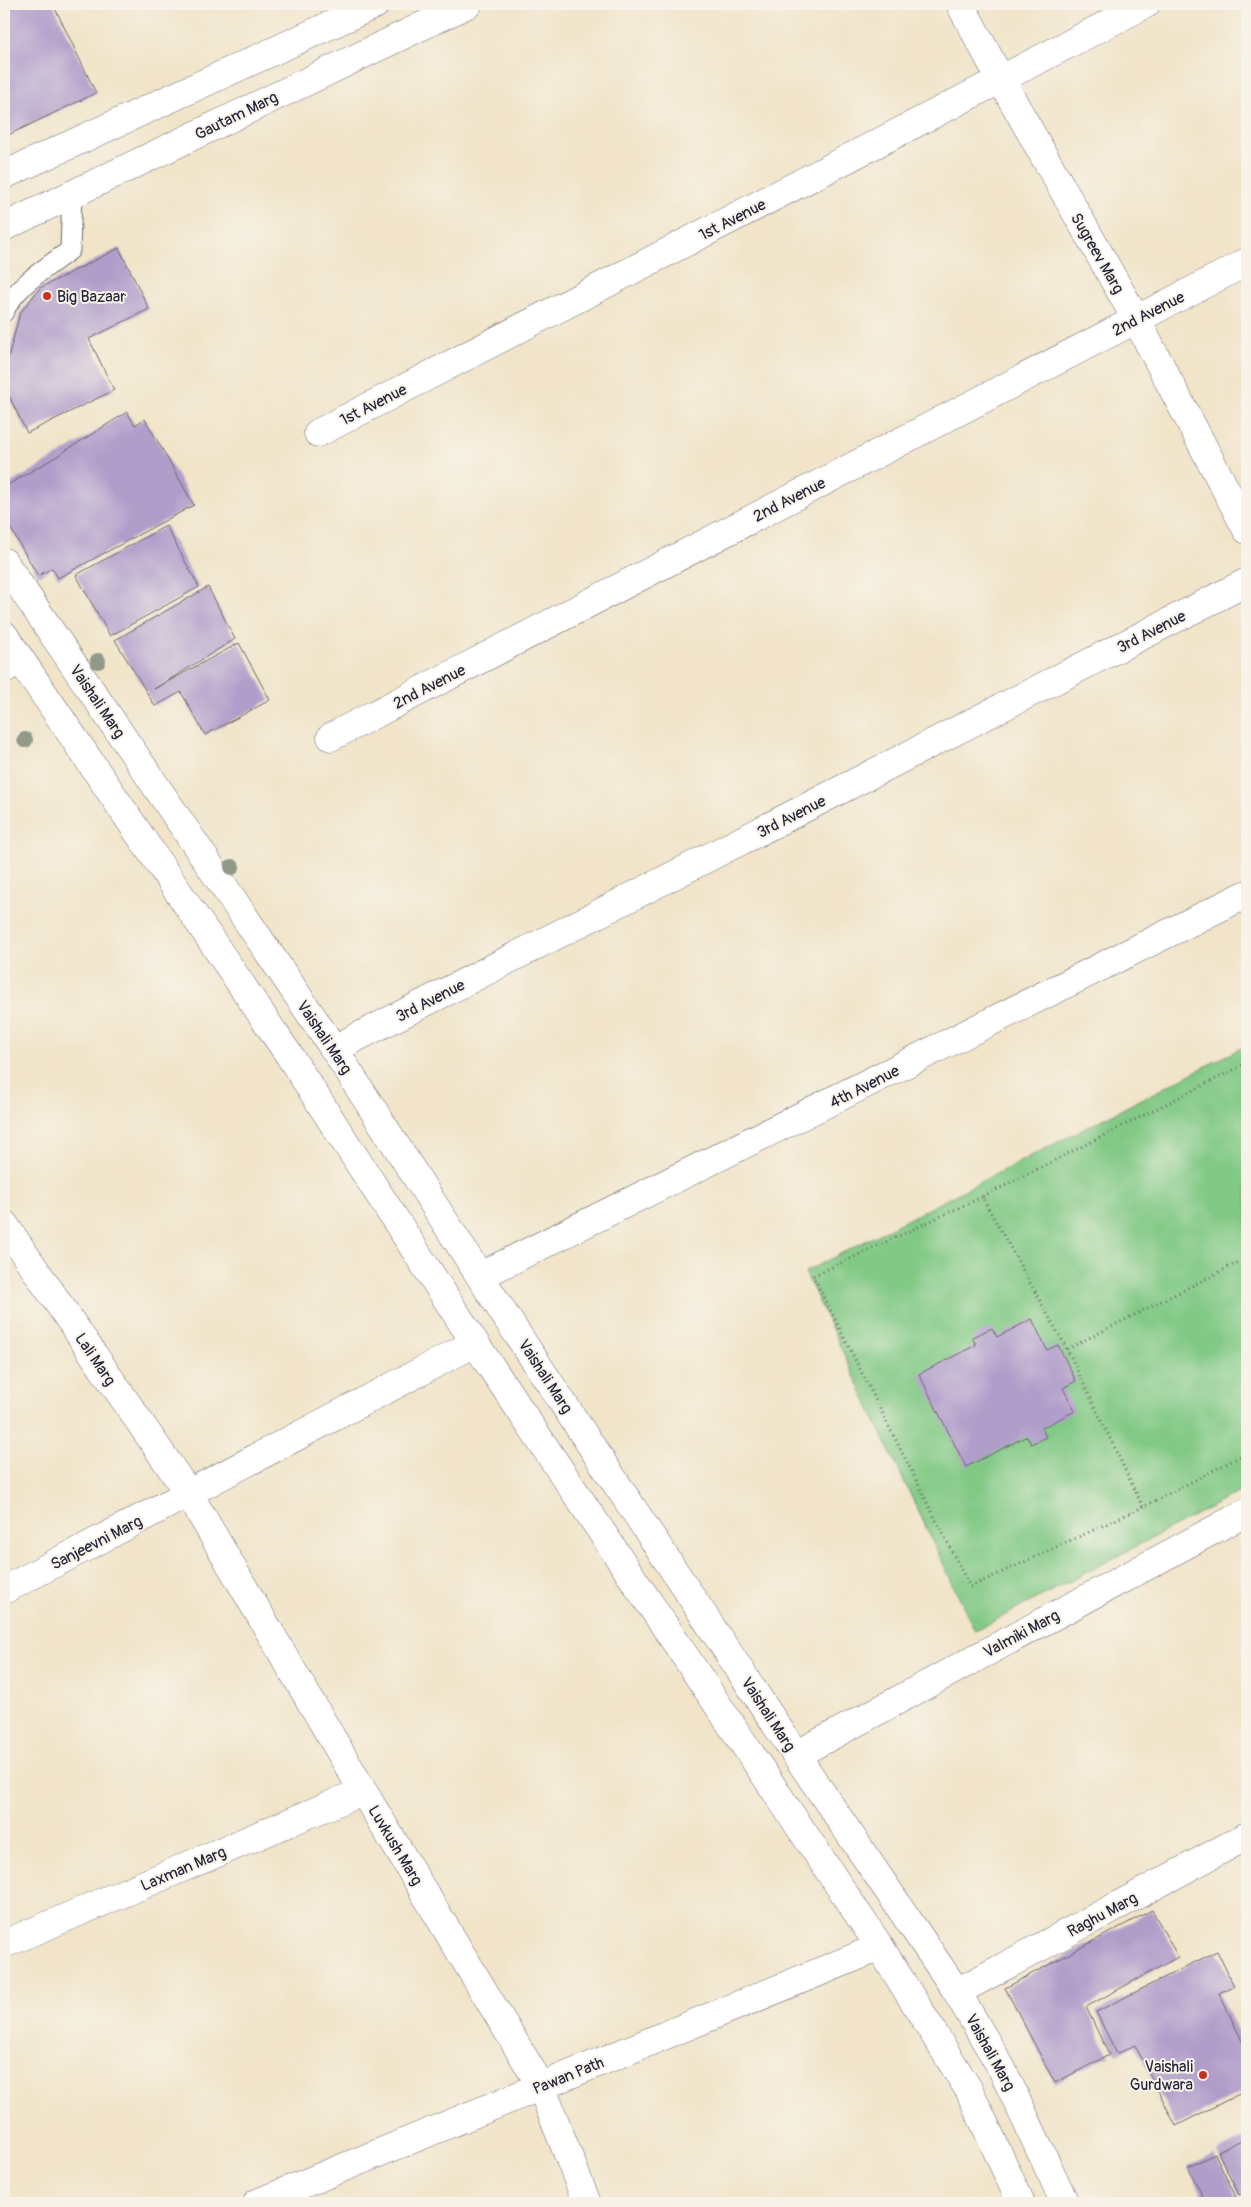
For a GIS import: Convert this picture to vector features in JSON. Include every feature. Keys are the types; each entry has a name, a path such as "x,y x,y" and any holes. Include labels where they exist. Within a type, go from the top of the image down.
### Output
{"street":[{"path":"4,175 376,4"},
{"name":"Gautam Marg","path":"9,227 72,193 468,4"},
{"name":"Sugreev Marg","path":"960,4 1136,319 1247,530"},
{"name":"1st Avenue","path":"318,433 1146,4"},
{"name":"2nd Avenue","path":"331,737 1247,262"},
{"name":"Vaishali Marg","path":"4,562 334,1049 510,1322 796,1755 957,1992 1002,2068 1064,2203"},
{"name":"3rd Avenue","path":"334,1049 1247,582"},
{"path":"4,635 12,665 289,1055 475,1343 880,1947 969,2090 1022,2203"},
{"path":"12,665 54,637"},
{"name":"4th Avenue","path":"480,1276 1247,894"},
{"name":"Lali Marg","path":"4,1224 189,1494"},
{"name":"Sanjeevni Marg","path":"4,1590 475,1343 510,1322"},
{"name":"Luvkush Marg","path":"189,1494 363,1791 541,2086 587,2203"},
{"name":"Valmiki Marg","path":"763,1774 1247,1512"},
{"name":"Laxman Marg","path":"4,1944 363,1791"},
{"name":"Raghu Marg","path":"957,1992 1247,1836"},
{"name":"Pawan Path","path":"257,2203 880,1947 914,1927"}],"lane":[{"path":"4,312 8,302 42,271 70,250 72,193"}],"path":[{"path":"1247,1063 982,1197 813,1276 970,1587 1144,1506 1247,1453"},
{"path":"982,1197 1068,1349 1144,1506"},
{"path":"1068,1349 1247,1258"}],"green space":[{"path":"1247,1045 1247,1488 975,1631 805,1272"}],"building":[{"path":"4,4 53,4 96,93 4,137"},
{"path":"119,248 149,309 89,339 114,390 27,433 4,386 4,373 20,313 40,288"},
{"path":"127,412 135,425 145,419 194,505 58,578 52,568 38,576 4,517 4,487"},
{"path":"166,526 199,587 110,636 76,575"},
{"path":"208,587 235,639 154,689 239,643 270,700 205,735 181,692 155,706 115,640"},
{"path":"1032,1319 1047,1350 1058,1345 1076,1381 1063,1388 1075,1411 1042,1428 1046,1437 1031,1444 1027,1436 966,1467 919,1374 976,1345 972,1337 992,1328 997,1337"},
{"path":"1152,1910 1178,1957 1086,2007 1109,2055 1055,2083 1005,1988"},
{"path":"1217,1951 1234,1986 1219,1993 1247,2051 1247,2090 1176,2126 1135,2045 1117,2054 1096,2012"},
{"path":"1245,2138 1247,2143 1247,2191 1239,2195 1218,2152"},
{"path":"1215,2154 1236,2197 1223,2203 1206,2203 1188,2167"}],"place":[{"name":"Big Bazaar","path":"47,296"},
{"name":"Vaishali Gurdwara","path":"1203,2075"}]}
